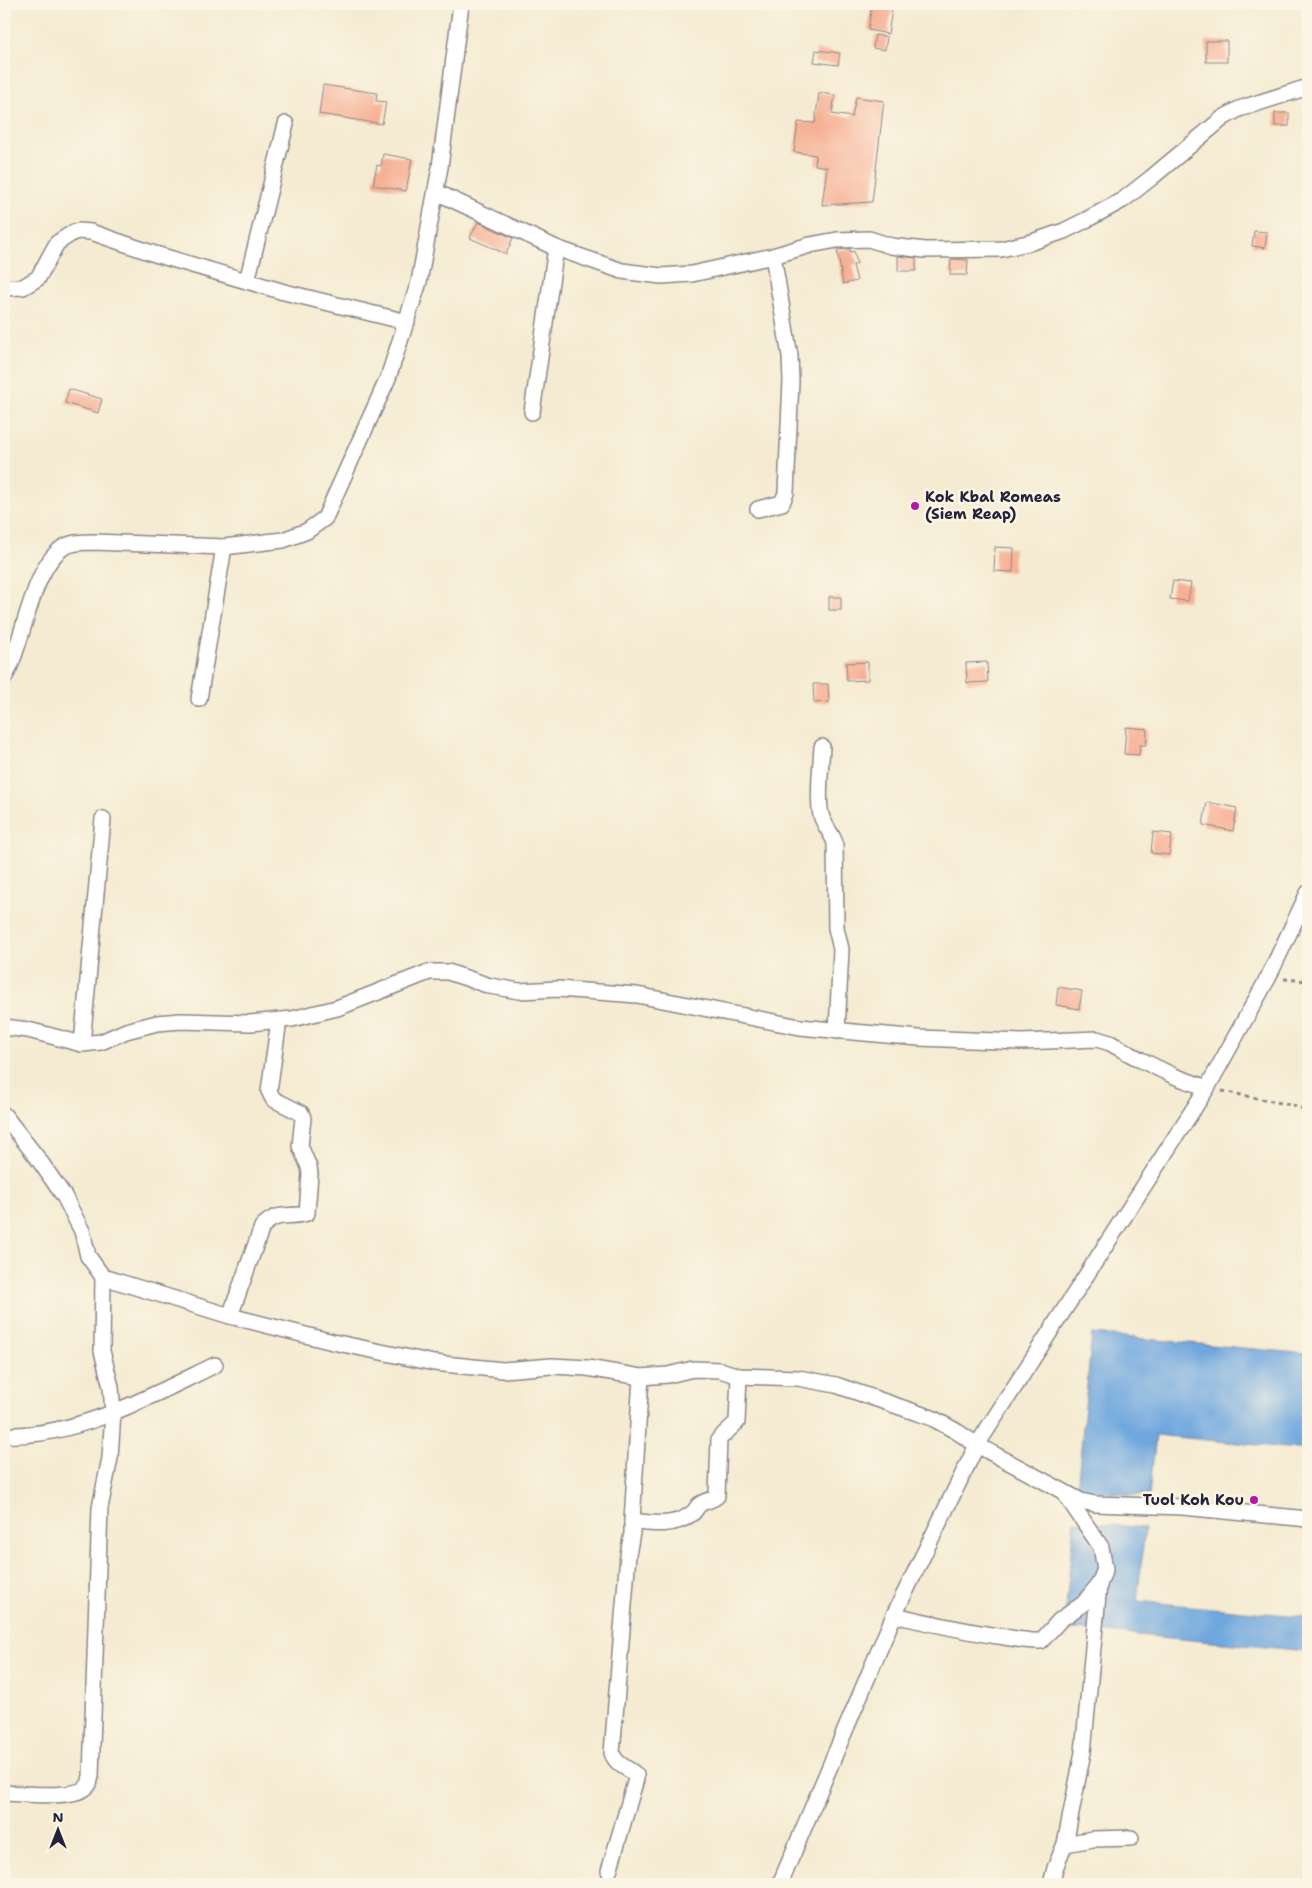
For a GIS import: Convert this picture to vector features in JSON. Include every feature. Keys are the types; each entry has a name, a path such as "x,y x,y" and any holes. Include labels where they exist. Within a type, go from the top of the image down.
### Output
{"street":[{"path":"4,678 42,574 50,558 65,546 82,542 94,542 224,547 284,540 307,531 325,518 388,378 420,282 436,192 461,4"},
{"path":"436,192 556,248 622,272 661,276 692,274 837,240 869,239 892,246 925,250 1001,249 1032,242 1064,231 1123,200 1223,118 1239,110 1308,87"},
{"path":"247,281 286,124"},
{"path":"4,288 23,287 38,278 56,243 74,232 91,232 155,254 284,292 406,322"},
{"path":"532,412 556,248"},
{"path":"758,509 782,503 786,492 791,381 790,356 773,256"},
{"path":"198,698 224,547"},
{"path":"822,747 820,814 835,843 836,928 841,949 837,1031"},
{"path":"82,1044 102,819"},
{"path":"780,1884 894,1615 977,1445 1207,1088 1268,978 1308,893"},
{"path":"4,1027 28,1030 82,1044 101,1042 126,1031 157,1023 181,1021 250,1023 279,1020 337,1008 430,972 448,972 490,986 519,991 558,989 637,995 800,1027 837,1031 919,1038 1022,1042 1097,1040 1110,1043 1165,1072 1207,1088"},
{"path":"230,1316 262,1227 268,1220 279,1215 307,1213 310,1174 300,1146 303,1118 301,1113 270,1096 269,1091 279,1020"},
{"path":"4,1115 64,1196 82,1231 88,1256 103,1277 102,1351 111,1387 113,1412 110,1458 100,1517 91,1776 89,1785 83,1790 70,1794 4,1793"},
{"path":"103,1277 230,1316 351,1346 434,1363 502,1370 552,1366 588,1368 641,1377 668,1375 694,1369 720,1370 740,1376 798,1378 836,1385 932,1418 977,1445 1081,1501 1095,1504 1183,1507 1308,1519"},
{"path":"4,1435 20,1436 56,1430 92,1420 158,1393 215,1365"},
{"path":"632,1521 654,1524 675,1522 691,1514 700,1504 717,1496 719,1439 737,1422 740,1376"},
{"path":"608,1871 636,1779 636,1775 619,1764 612,1753 627,1564 632,1534 641,1377"},
{"path":"1051,1884 1055,1868 1065,1844 1083,1752 1099,1584 1105,1569 1101,1547 1063,1491"},
{"path":"894,1615 944,1627 1041,1641 1060,1620 1084,1603 1099,1584"},
{"path":"1065,1844 1093,1839 1131,1838"}],"path":[{"path":"1268,978 1308,982"},
{"path":"1207,1088 1296,1106 1308,1111"}],"water":[{"path":"1092,1334 1308,1354 1308,1450 1156,1435 1149,1496 1077,1490"},
{"path":"1074,1521 1145,1528 1137,1601 1308,1617 1308,1651 1064,1628"}],"building":[{"path":"872,4 893,4 888,34 868,30"},
{"path":"875,35 887,37 885,50 873,48"},
{"path":"1206,41 1227,41 1227,62 1206,62"},
{"path":"816,50 840,53 838,65 814,62"},
{"path":"323,85 377,93 376,101 386,102 382,124 319,114"},
{"path":"819,93 835,95 832,114 852,117 856,97 884,101 872,202 822,205 827,167 815,165 816,155 794,152 798,122 815,123"},
{"path":"1275,113 1289,113 1289,126 1275,126"},
{"path":"383,154 412,159 406,191 373,185 377,165 381,166"},
{"path":"478,222 513,238 506,254 470,238"},
{"path":"1254,231 1267,232 1265,248 1252,246"},
{"path":"850,249 850,252 854,251 857,264 853,265 857,281 843,284 837,250"},
{"path":"898,256 916,258 916,271 898,271"},
{"path":"951,259 968,260 967,275 950,275"},
{"path":"69,389 102,399 98,413 65,403"},
{"path":"995,547 1014,548 1013,572 994,571"},
{"path":"1173,581 1191,583 1188,601 1170,599"},
{"path":"829,597 841,597 841,610 829,610"},
{"path":"868,662 868,680 847,681 846,663"},
{"path":"987,662 988,682 967,683 966,663"},
{"path":"813,684 828,684 829,702 814,703"},
{"path":"1126,727 1147,729 1146,745 1140,745 1139,755 1124,754"},
{"path":"1207,802 1237,808 1233,831 1203,825"},
{"path":"1153,832 1172,834 1169,855 1151,853"},
{"path":"1058,987 1082,991 1079,1009 1056,1005"}],"place":[{"name":"Kok Kbal Romeas (Siem Reap)","path":"915,506"},
{"name":"Tuol Koh Kou","path":"1254,1500"}]}
